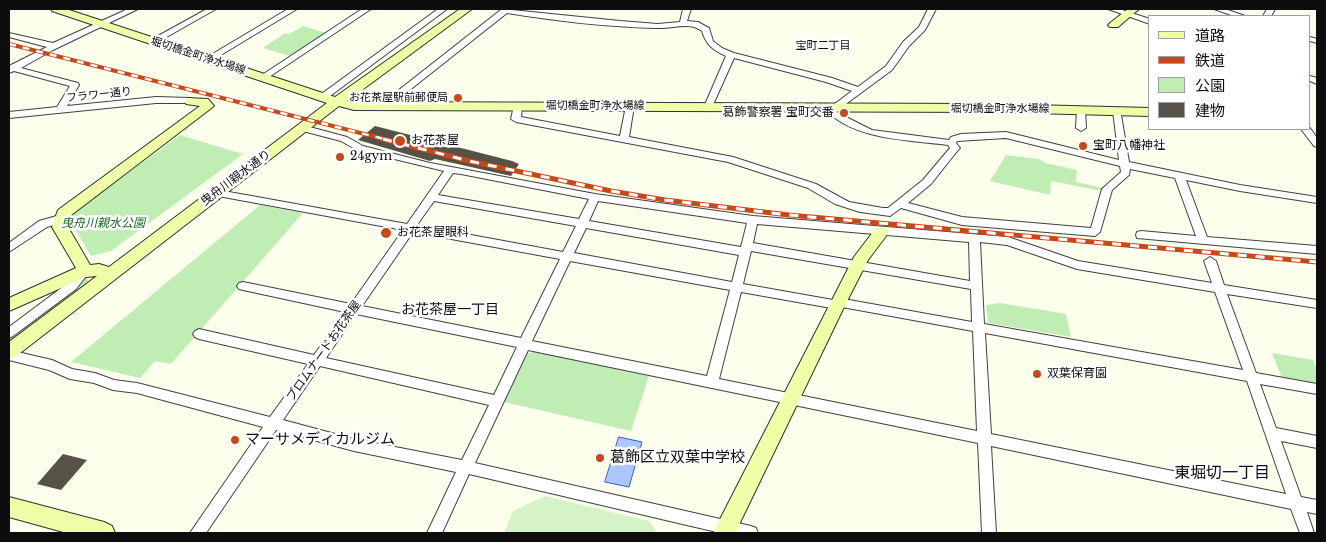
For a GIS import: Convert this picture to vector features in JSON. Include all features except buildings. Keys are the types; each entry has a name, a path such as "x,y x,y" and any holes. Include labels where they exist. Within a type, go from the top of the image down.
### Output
{"street":[{"name":"堀切橋金町浄水場線","path":"56,9 354,106 832,107 1148,112"},
{"path":"10,69 54,46 134,9"},
{"path":"152,41 212,9"},
{"path":"208,59 293,9"},
{"path":"263,77 368,9"},
{"path":"330,99 443,9"},
{"name":"曳舟川親水通り","path":"9,354 110,274 302,128 330,99 467,9"},
{"path":"494,9 556,19 657,26 693,23 704,28 709,42 719,50 731,55 829,80 858,90"},
{"path":"683,23 687,9"},
{"path":"932,9 922,28 906,44 889,68 832,107 835,115 870,132 951,143"},
{"path":"1112,9 1130,11 1148,21"},
{"path":"1218,9 1238,15"},
{"path":"384,106 506,10"},
{"path":"1114,26 1130,11"},
{"path":"9,35 54,46"},
{"path":"708,107 731,55"},
{"path":"10,69 75,85 60,110"},
{"name":"フラワー通り","path":"9,115 156,100 191,101"},
{"path":"9,248 43,224 60,219 79,200 208,106 206,103 191,101"},
{"path":"518,106 516,119 730,159 812,186 822,190 833,199 866,210 890,212 926,182 951,154 954,148 951,143"},
{"path":"624,138 630,106"},
{"path":"1081,110 1081,128"},
{"path":"899,204 962,221 1095,232 1107,189 1126,173 1117,111"},
{"path":"302,128 344,139 360,148 430,166 595,197 753,220 1013,242 1077,265 1317,304"},
{"path":"1307,130 1317,144"},
{"path":"951,143 954,139 961,137 1006,135 1089,157 1126,163 1240,188 1317,200"},
{"name":"プロムナードお花茶屋","path":"197,533 451,169"},
{"path":"1179,175 1203,240"},
{"path":"218,193 737,288 978,327 1317,389"},
{"path":"431,197 583,224 976,286"},
{"path":"434,533 595,197"},
{"path":"60,219 60,226 84,271"},
{"path":"712,382 753,220"},
{"path":"725,530 838,304 858,266 880,232"},
{"path":"1142,235 1317,250"},
{"path":"974,239 989,533"},
{"path":"1210,261 1307,533"},
{"path":"9,305 84,271 99,270 110,274"},
{"path":"9,334 72,286 84,271"},
{"path":"243,286 1317,507"},
{"path":"199,334 497,401"},
{"path":"9,354 52,365 70,374 94,378 113,385 137,388 357,446 465,467 725,530 751,533"},
{"path":"1271,433 1317,442"},
{"path":"9,507 104,533"}],"green space":[{"path":"303,26 326,33 289,56 263,48 285,33 289,34"},
{"name":"曳舟川親水公園","path":"180,135 243,154 111,251 91,256 73,226 73,213"},
{"path":"1006,155 1039,159 1045,163 1077,170 1076,182 1103,188 1102,191 1051,181 1050,195 990,181"},
{"path":"260,205 303,213 171,364 155,361 140,378 71,362"},
{"path":"84,278 88,279 88,283 9,345 9,338 80,284"},
{"path":"1000,303 1066,314 1071,337 988,323 986,305"},
{"path":"535,351 649,376 631,431 504,402 527,354"},
{"path":"1272,353 1313,360 1317,370 1317,384 1282,378"},
{"path":"545,496 649,521 657,532 504,533 513,511"}],"water":[{"path":"619,437 642,442 629,487 605,482"}],"railway":[{"path":"9,44 388,140"},
{"path":"383,139 469,161 611,191 665,200 789,215 1317,262"}],"place":[{"name":"お花茶屋駅前郵便局","path":"458,98"},
{"name":"葛飾警察署 宝町交番","path":"844,113"},
{"name":"お花茶屋","path":"400,141"},
{"name":"宝町八幡神社","path":"1083,146"},
{"name":"24gym","path":"340,157"},
{"name":"お花茶屋眼科","path":"386,233"},
{"name":"双葉保育園","path":"1037,374"},
{"name":"マーサメディカルジム","path":"235,440"},
{"name":"葛飾区立双葉中学校","path":"600,458"}],"district":[{"name":"宝町二丁目","path":"823,46"},
{"name":"お花茶屋一丁目","path":"450,310"},
{"name":"東堀切一丁目","path":"1222,473"}]}
